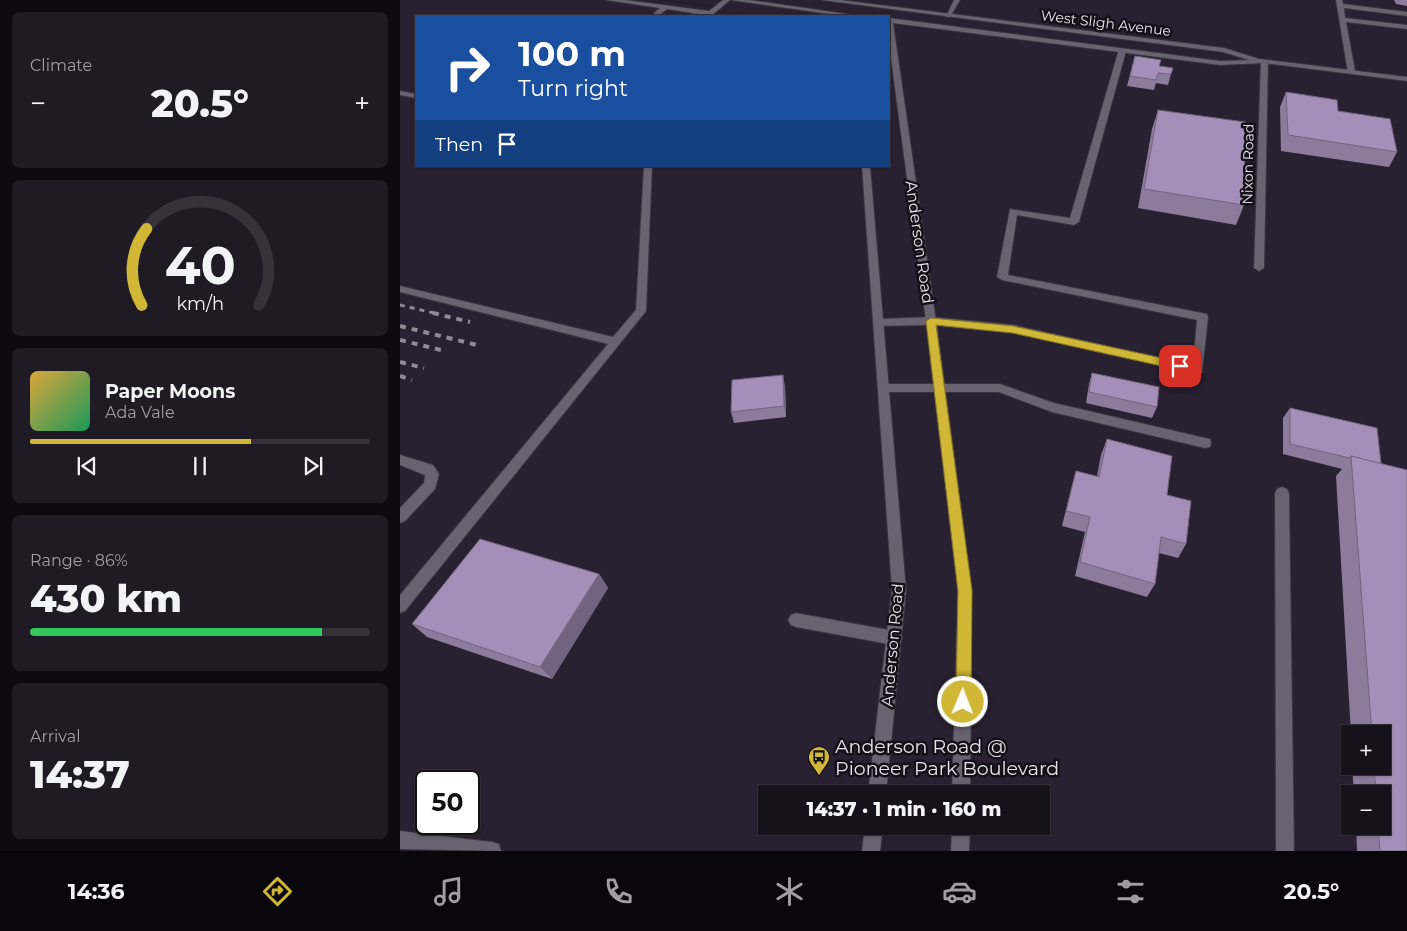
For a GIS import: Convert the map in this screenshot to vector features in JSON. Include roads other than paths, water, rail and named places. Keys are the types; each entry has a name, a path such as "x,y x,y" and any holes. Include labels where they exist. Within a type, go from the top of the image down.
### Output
{"main road":[{"path":"609,0 666,7 709,15 727,0"},
{"path":"734,0 847,15"},
{"name":"West Sligh Avenue","path":"824,0 1224,50 1264,61 1407,78"},
{"name":"Anderson Road","path":"885,0 888,15"},
{"path":"948,16 957,0"},
{"path":"852,2 855,15"},
{"path":"1351,71 1340,3 1407,14"},
{"path":"655,15 666,7"},
{"name":"West Sligh Avenue","path":"890,20 1220,63 1264,61"},
{"path":"1343,20 1407,27"},
{"name":"Anderson Road","path":"890,27 931,321 965,591 962,785"},
{"path":"879,323 931,321 1013,329 1198,370 1203,317 1002,277 1013,211 1074,222 1122,51"},
{"name":"Nixon Road","path":"1259,268 1264,61"},
{"path":"400,93 415,96"},
{"path":"400,606 642,311 648,167"},
{"name":"Anderson Road","path":"866,167 899,590 878,785"},
{"path":"400,289 616,342"},
{"path":"884,388 1000,388 1052,407 1205,443"},
{"path":"400,460 428,469 432,474 430,485 400,517"},
{"path":"1282,493 1285,851"},
{"path":"796,620 894,638"},
{"path":"871,851 873,835"},
{"path":"960,851 961,835"},
{"path":"400,840 492,851"}],"railway":[{"path":"400,305 438,314"},
{"path":"433,313 470,322"},
{"path":"400,326 477,345"},
{"path":"400,340 441,350"},
{"path":"400,362 424,368"},
{"path":"400,376 412,380"}],"place":[{"name":"Anderson Road @ Pioneer Park Boulevard","path":"819,776"}]}
